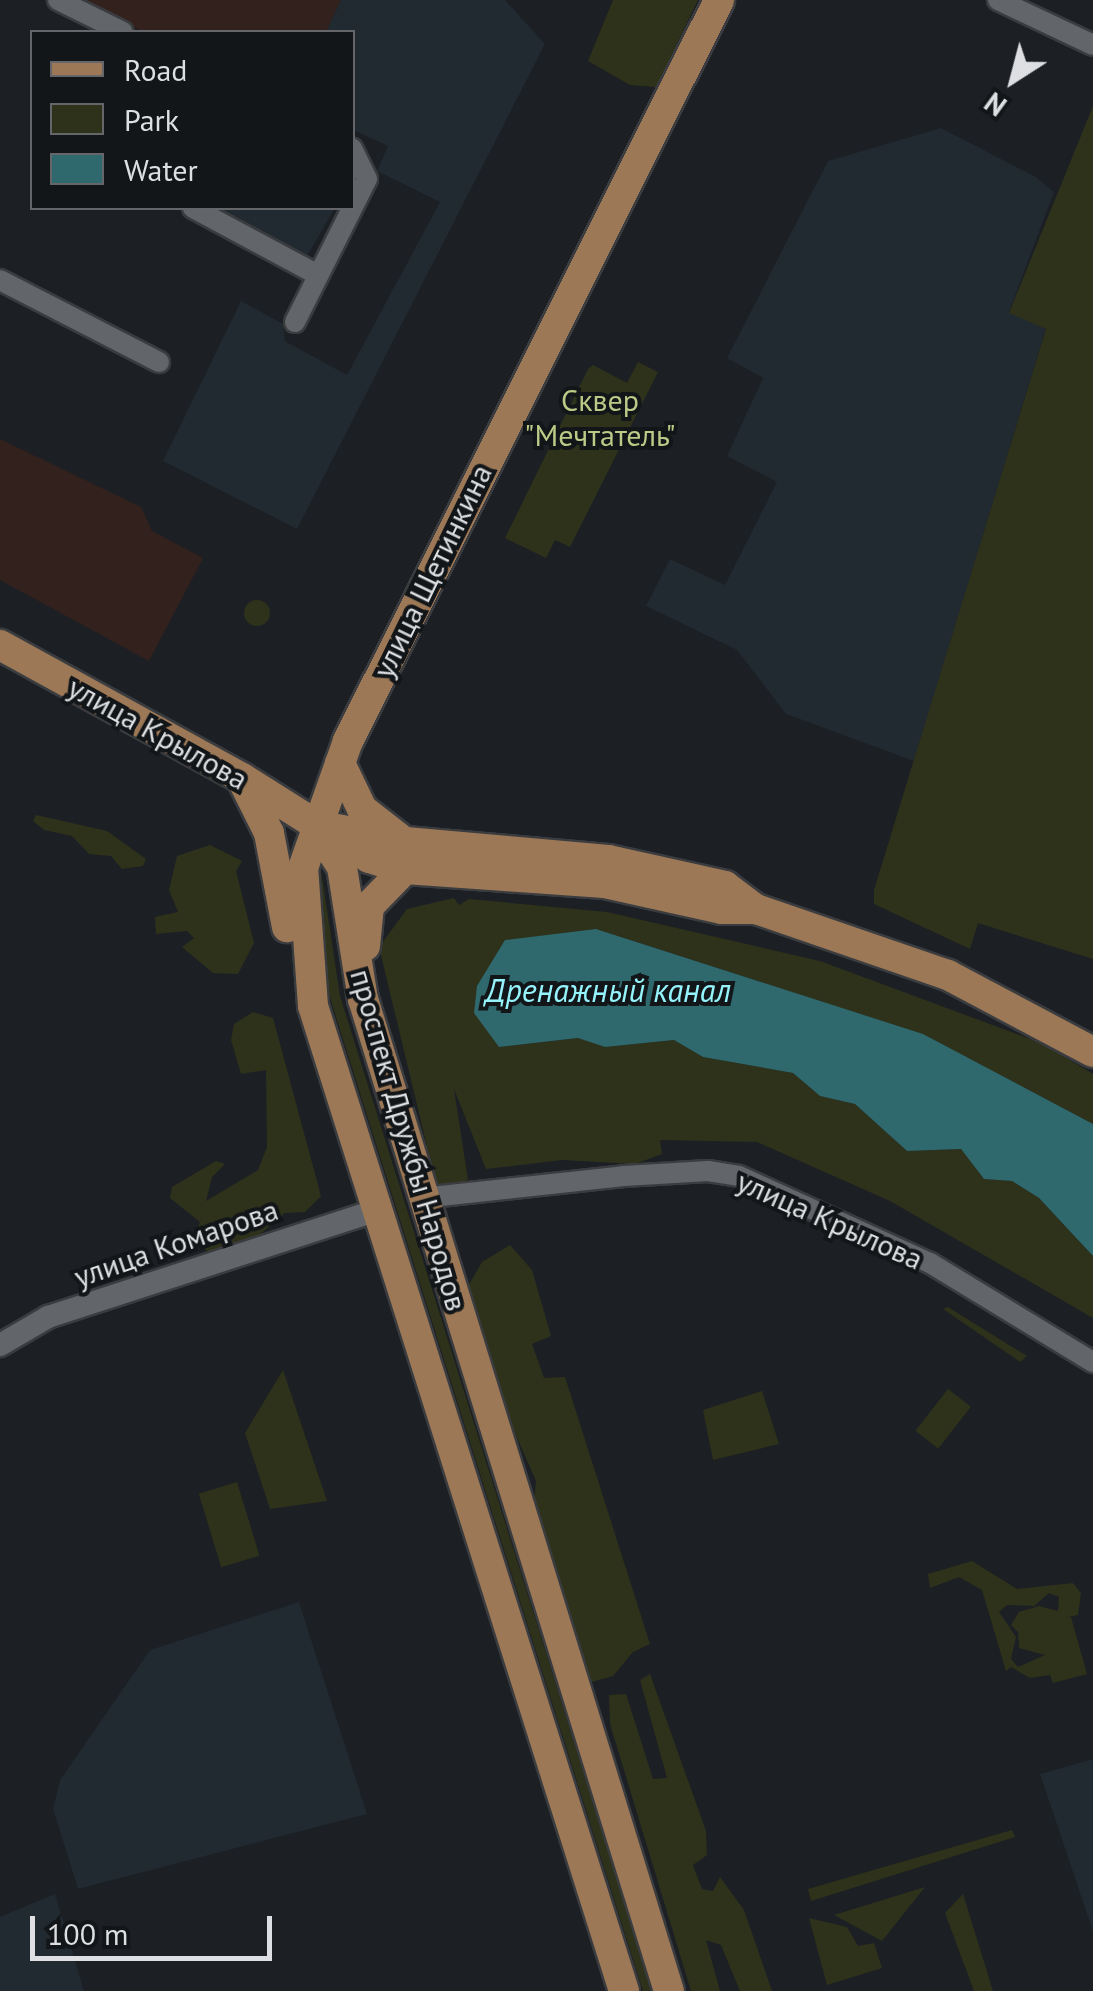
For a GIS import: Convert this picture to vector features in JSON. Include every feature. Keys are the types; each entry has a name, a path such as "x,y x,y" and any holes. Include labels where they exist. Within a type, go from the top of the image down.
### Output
{"main road":[{"name":"улица Щетинкина","path":"314,824 340,763 719,0"},
{"name":"улица Крылова","path":"0,645 242,778 314,824 405,856 608,860 726,886 756,909 948,974 1093,1052"},
{"path":"242,778 294,790 324,778 340,763 362,809 405,856 369,906 363,999"},
{"path":"242,778 269,833 286,923 313,1006"},
{"name":"проспект Дружбы Народов","path":"314,824 342,867 363,999 669,1991"},
{"name":"проспект Дружбы Народов","path":"314,824 301,902 313,1006 624,1991"}],"street":[{"path":"58,0 119,30"},
{"path":"998,0 1093,45"},
{"path":"355,203 367,179 356,149"},
{"path":"197,210 318,275"},
{"path":"295,322 351,210"},
{"path":"0,280 159,362"},
{"name":"улица Крылова","path":"422,1198 624,1176 739,1176 930,1263 1093,1362"},
{"name":"улица Комарова","path":"0,1345 48,1317 377,1210"}],"shaded area":[{"path":"76,0 341,0 327,30 140,30"},
{"path":"341,0 505,0 545,44 297,529 163,461 241,301 283,324 285,341 347,375 440,202 377,171 388,146 355,131 355,30 327,30"},
{"path":"941,128 1036,177 1054,192 1009,312 1046,328 914,761 786,714 737,650 646,606 670,559 725,585 777,482 727,456 763,378 727,358 828,161"},
{"path":"212,210 334,210 304,261"},
{"path":"0,439 141,507 152,531 203,558 149,661 0,580"},
{"path":"299,1602 367,1814 78,1889 53,1809 60,1780 150,1650"},
{"path":"1093,1759 1093,1932 1040,1774"},
{"path":"55,1894 84,1991 0,1991 0,1917"}],"green space":[{"path":"613,0 698,0 656,87 630,85 588,61"},
{"path":"1093,106 1093,959 978,923 970,949 874,904 874,890 1046,329 1009,313"},
{"name":"Сквер \"Мечтатель\"","path":"638,362 658,372 570,547 555,540 546,558 505,538 588,369 593,365 627,383"},
{"path":"257,600 266,604 270,613 266,622 257,626 248,622 244,613 248,604"},
{"path":"36,815 107,831 146,859 143,866 122,869 111,856 89,854 72,836 44,830 33,821"},
{"path":"210,845 242,861 236,871 254,943 238,974 213,973 182,947 194,938 187,931 156,934 155,917 178,912 169,890 177,856"},
{"path":"321,870 340,996 652,1991 643,1991 331,1001 320,944"},
{"path":"454,898 459,905 469,899 607,912 820,961 1041,1043 1093,1074 1093,1124 922,1034 596,929 499,1047 579,1038 605,1047 674,1040 703,1057 793,1073 820,1096 855,1104 907,1151 961,1149 984,1179 1012,1181 1039,1198 1093,1256 1093,1318 890,1201 757,1142 660,1140 662,1154 635,1164 562,1160 486,1169 454,1089 468,1180 437,1188 379,947 407,909"},
{"path":"253,1012 273,1018 321,1196 305,1212 285,1213 258,1236 208,1252 193,1237 200,1222 170,1198 172,1187 216,1161 225,1164 212,1177 206,1201 258,1170 267,1147 266,1070 241,1074 231,1040 234,1024"},
{"path":"510,1245 532,1270 551,1336 532,1344 544,1378 565,1377 650,1644 633,1652 613,1676 588,1683 533,1512 536,1481 485,1365 483,1330 467,1288 482,1262"},
{"path":"948,1307 1027,1356 1020,1362 943,1309"},
{"path":"283,1370 327,1501 270,1509 245,1433"},
{"path":"948,1389 971,1407 938,1449 915,1431"},
{"path":"762,1391 779,1444 713,1460 703,1410"},
{"path":"237,1482 260,1556 221,1567 199,1494"},
{"path":"972,1561 1017,1589 1073,1583 1081,1593 1078,1615 1064,1618 1071,1617 1087,1674 1053,1683 1050,1675 1030,1678 1011,1667 1006,1671 982,1590 959,1577 930,1588 928,1574","holes":["1049,1593 1059,1597 1058,1611 1039,1606 1019,1612 1011,1625 1018,1632 1019,1648 1045,1655 1018,1667 1011,1659 1016,1637 999,1612 1007,1605 1034,1606"]},
{"path":"650,1674 706,1831 707,1855 693,1865 702,1889 713,1891 720,1877 744,1910 772,1991 740,1991 721,1945 706,1940 720,1991 691,1991 610,1724 609,1695 626,1694 653,1779 667,1778 640,1680"},
{"path":"1012,1830 1015,1837 811,1901 808,1889"},
{"path":"925,1887 882,1941 834,1915"},
{"path":"963,1894 993,1991 974,1991 945,1913"},
{"path":"809,1918 847,1927 858,1946 874,1943 882,1968 827,1985"}],"water":[{"name":"Дренажный канал","path":"596,929 923,1034 1093,1124 1093,1256 1039,1198 1012,1181 984,1179 961,1149 907,1151 855,1104 820,1096 793,1073 703,1057 674,1040 605,1047 578,1038 499,1047 474,1013 477,986 505,940"}]}
